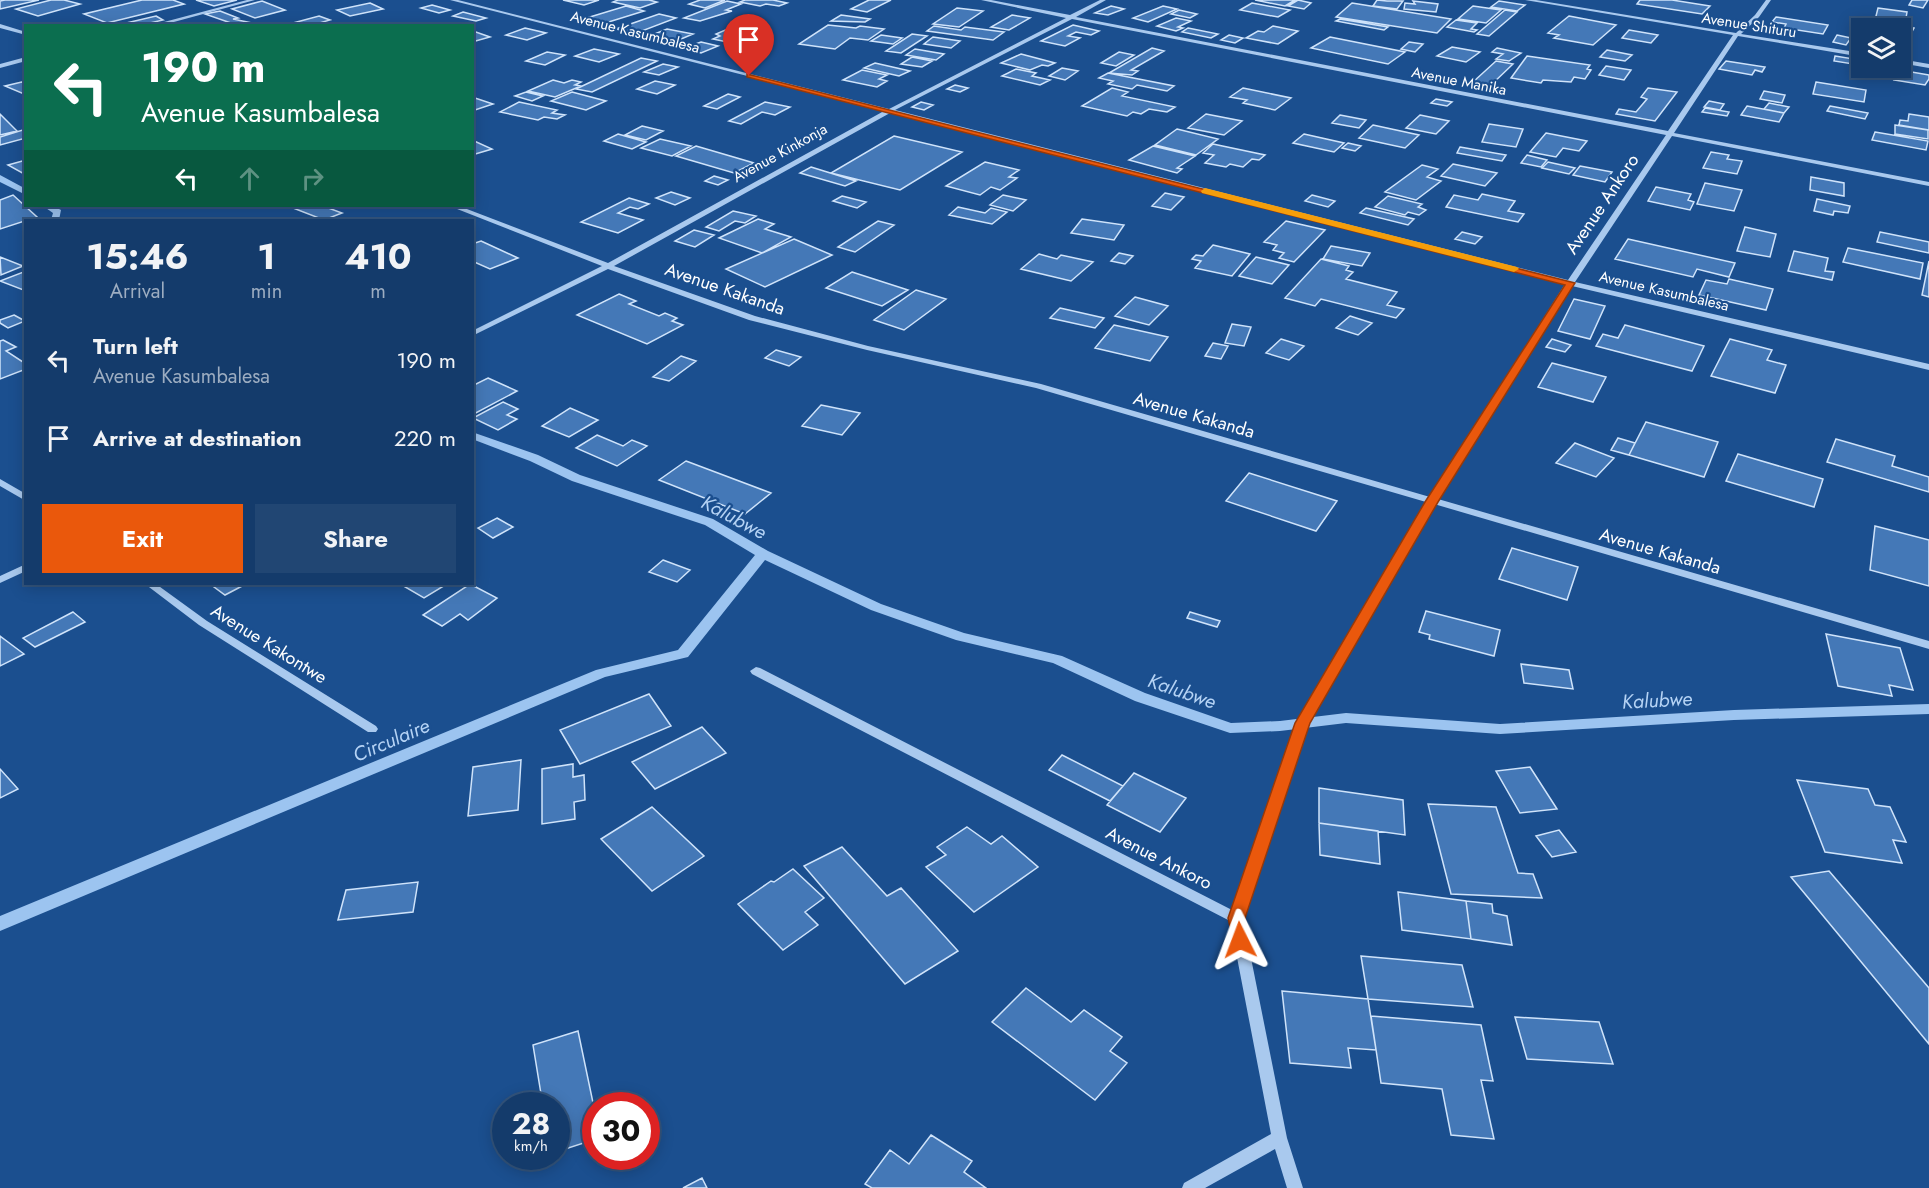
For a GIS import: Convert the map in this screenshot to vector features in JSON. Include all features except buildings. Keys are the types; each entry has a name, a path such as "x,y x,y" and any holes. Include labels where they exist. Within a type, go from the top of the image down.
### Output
{"street":[{"path":"159,24 253,0"},
{"name":"Avenue Kasumbalesa","path":"452,0 887,112 1570,283 1929,367"},
{"name":"Avenue Manika","path":"983,0 1929,184"},
{"name":"Avenue Kinkonja","path":"474,333 608,266 887,112 1104,0"},
{"name":"Avenue Shituru","path":"1527,0 1851,53"},
{"name":"Avenue Ankoro","path":"756,671 1236,918 1303,723 1431,502 1570,283 1736,35 1757,16 1769,0"},
{"path":"0,26 24,33"},
{"path":"0,66 24,59"},
{"path":"1911,63 1929,66"},
{"name":"Avenue Kakanda","path":"456,207 608,266 752,318 867,348 1038,386 1929,645"},
{"path":"0,482 24,497"},
{"path":"0,580 24,568"},
{"name":"Avenue Kakontwe","path":"151,585 203,623 372,729"},
{"path":"1236,918 1279,1138 1295,1188"},
{"path":"1190,1188 1279,1138"}],"waterway":[{"name":"Kalubwe","path":"0,178 24,192"},
{"name":"Kalubwe","path":"49,207 58,212 55,219"},
{"name":"Kalubwe","path":"474,436 534,458 576,478 709,522 763,554"},
{"name":"Circulaire","path":"0,924 601,673 683,654 763,554"},
{"name":"Kalubwe","path":"763,554 876,607 961,637 1057,659 1140,697 1230,728 1280,726 1346,718 1500,729 1734,715 1929,709"}],"slow traffic":[{"path":"1205,191 1514,269"}],"route":[{"path":"749,76 1570,283 1431,502 1303,723 1236,918 1240,940"}]}
